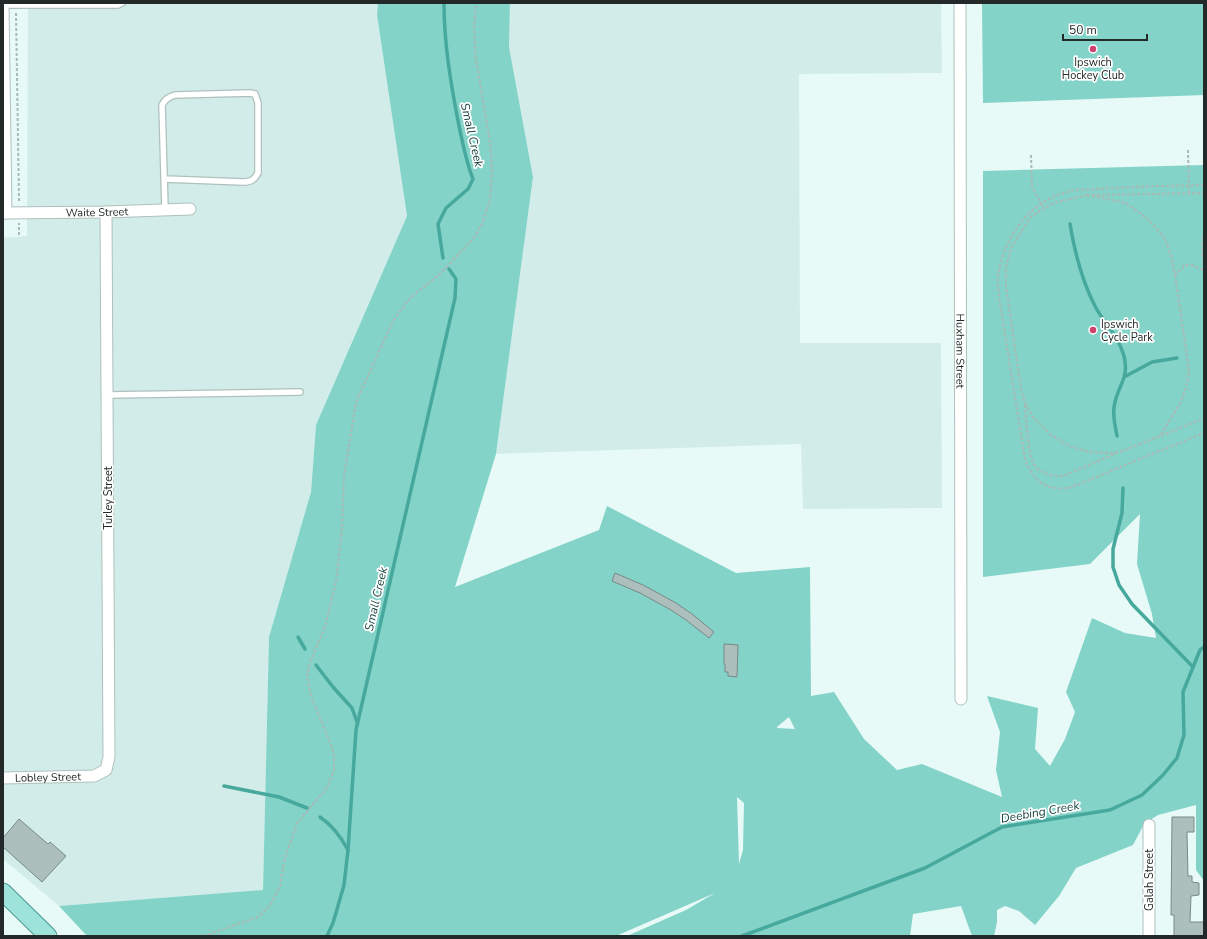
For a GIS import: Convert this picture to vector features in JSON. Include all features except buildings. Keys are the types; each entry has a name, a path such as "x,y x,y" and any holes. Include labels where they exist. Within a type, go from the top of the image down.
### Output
{"main road":[{"path":"3,892 48,936"}],"street":[{"name":"Huxham Street","path":"960,3 961,699"},
{"path":"3,4 4,213"},
{"name":"Waite Street","path":"4,213 190,209"},
{"name":"Turley Street","path":"94,776 106,770 109,757 106,212"},
{"name":"Lobley Street","path":"3,778 94,776"},
{"name":"Galah Street","path":"1149,824 1149,936"}],"lane":[{"path":"3,4 16,6 40,4 118,5 122,3"},
{"path":"165,179 243,182 250,182 255,179 258,173 258,103 256,94 175,96 169,97 165,100 162,105 165,210"},
{"path":"107,394 300,392"}],"path":[{"path":"204,936 258,917 271,904 280,886 285,858 297,823 326,789 334,771 334,756 311,696 307,675 310,662 325,627 336,581 342,527 344,476 356,402 393,321 409,299 440,274 473,239 482,224 490,200 492,171 490,142 476,59 474,28 476,3"},
{"path":"16,6 20,212 19,236"},
{"path":"1188,150 1189,194"},
{"path":"1031,155 1032,187 1044,208"},
{"path":"1204,185 1114,187 1071,191 1054,197 1041,204 1024,218 1013,232 1004,251 998,277 1000,303 1025,460 1032,474 1042,484 1058,489 1069,488 1204,433"},
{"path":"1204,193 1087,196 1054,203 1030,218 1012,246 1006,266 1006,287 1025,403 1031,458 1035,466 1048,475 1056,477 1064,476 1204,418"},
{"path":"1087,196 1126,203 1149,220 1165,239 1172,259 1189,370 1182,402 1160,436"},
{"path":"1204,233 1202,246 1204,274"},
{"path":"1175,275 1185,265 1192,265 1203,270"},
{"path":"1025,403 1033,417 1050,434 1070,446 1089,452 1120,452"}],"shaded area":[{"path":"28,3 378,3 377,15 407,216 316,425 311,492 269,637 263,891 59,906 3,859 3,238 27,236"},
{"path":"510,3 941,3 942,73 799,74 800,343 941,343 942,508 803,509 801,444 496,454 533,177 509,47"}],"green space":[{"path":"378,3 510,3 509,47 533,177 496,454 455,587 599,530 607,506 736,573 810,567 811,696 834,692 864,739 897,770 922,764 1002,797 996,770 1000,732 987,696 1038,708 1035,749 1050,766 1065,739 1075,712 1066,692 1092,618 1125,633 1156,638 1152,614 1137,564 1140,514 1090,564 983,577 983,171 1204,165 1204,881 1196,870 1196,805 1158,815 1144,824 1133,845 1076,868 1059,896 1035,925 1019,911 1005,906 997,910 997,922 994,936 972,936 961,906 913,914 910,936 627,936 686,910 715,893 616,936 87,936 59,906 263,890 269,637 311,492 316,425 407,216 377,15","holes":["789,717 795,729 777,728 777,727","737,797 744,803 743,850 739,864"]},
{"name":"Ipswich Hockey Club","path":"982,3 1204,3 1204,95 983,103"}],"waterway":[{"name":"Small Creek","path":"443,258 438,224 446,208 468,189 473,179 468,166 456,111 445,34 444,3"},
{"path":"1070,224 1077,257 1091,298 1119,343 1124,356 1125,375 1117,395 1114,410 1117,436"},
{"name":"Small Creek","path":"327,936 333,923 344,885 348,850 356,730 455,298 456,279 449,269"},
{"path":"1126,376 1152,362 1177,358"},
{"path":"1123,488 1122,513 1113,549 1113,567 1119,585 1132,604 1193,667"},
{"path":"298,637 305,649"},
{"name":"Deebing Creek","path":"742,936 925,868 1002,827 1110,810 1142,795 1163,775 1177,758 1184,735 1183,692 1200,650 1204,647"},
{"path":"316,665 352,708 357,722"},
{"path":"224,786 279,797 307,808"},
{"path":"320,817 336,832 348,850"}],"place":[{"name":"Ipswich Hockey Club","path":"1093,49"},
{"name":"Ipswich Cycle Park","path":"1093,330"}]}
